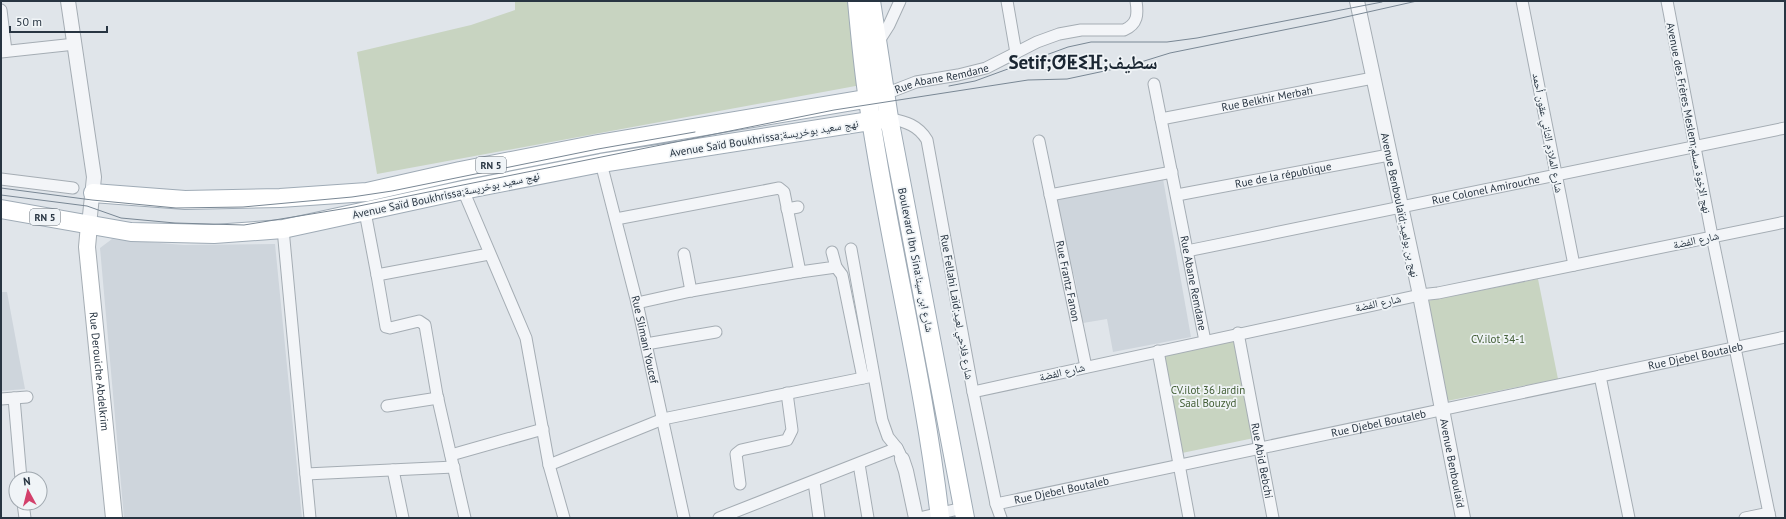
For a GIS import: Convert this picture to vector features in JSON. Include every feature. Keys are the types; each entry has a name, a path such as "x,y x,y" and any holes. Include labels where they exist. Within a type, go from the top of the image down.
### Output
{"main road":[{"name":"Boulevard Ibn Sina:شارع ابن سينا","path":"857,1 871,122 931,447 940,515"},
{"name":"Boulevard Ibn Sina:شارع ابن سينا","path":"871,1 889,118 964,513"},
{"name":"Avenue Saïd Boukhrissa;نهج سعيد بوخريسة","path":"93,193 185,200 280,198 367,192 460,171 598,144 868,99 885,94"},
{"name":"Avenue Saïd Boukhrissa;نهج سعيد بوخريسة","path":"1,209 89,226 131,232 214,234 283,229 463,190 601,163 889,118"},
{"name":"Rue Derouiche Abdelkrim","path":"89,226 87,247 114,518"}],"street":[{"path":"68,1 94,177 89,226"},
{"path":"877,44 889,25 900,1"},
{"path":"1007,1 1016,54"},
{"name":"Rue Abane Remdane","path":"885,94 916,82 979,70 1016,54 1037,42 1064,33 1082,30 1124,30 1134,24 1138,13 1136,1"},
{"name":"Avenue Benboulaïd;نهج بن بولعيد","path":"1357,1 1372,78 1420,294 1442,409"},
{"name":"شارع الملازم الثاني عقون أحمد","path":"1522,1 1574,265"},
{"name":"Avenue des Frères Meslem;نهج الإخوة مسلم","path":"1667,1 1712,236 1770,515"},
{"path":"1,10 3,52 75,44"},
{"name":"Rue Belkhir Merbah","path":"1161,119 1372,78"},
{"name":"Rue Abane Remdane","path":"1154,84 1205,341"},
{"name":"Rue Fellahi Laïd;شارع فلاحي لعيد","path":"889,118 918,128 927,140 972,392 996,504 1001,518"},
{"name":"Rue Colonel Amirouche","path":"1187,250 1785,128"},
{"name":"Rue Frantz Fanon","path":"1039,141 1086,367"},
{"name":"Rue de la république","path":"1177,195 1389,155"},
{"name":"Rue Slimani Youcef","path":"601,163 637,303 684,518"},
{"path":"1050,195 1172,172"},
{"path":"1,179 73,188"},
{"path":"616,219 779,188 784,192 792,208 800,272"},
{"path":"463,190 526,338 549,465 564,518"},
{"path":"365,212 386,327 390,328 419,321 425,325 438,398 465,518"},
{"name":"شارع الفضة","path":"972,392 1420,294 1438,292 1785,222"},
{"path":"283,229 310,518"},
{"path":"851,249 868,377"},
{"path":"832,252 836,267 842,275 868,377 888,437 899,453 917,518 964,513"},
{"path":"377,275 489,254"},
{"path":"684,254 691,291"},
{"path":"637,303 691,291 836,267"},
{"path":"646,344 716,332"},
{"name":"Rue Abid Bebchi","path":"1238,333 1273,518"},
{"name":"Rue Djebel Boutaleb","path":"996,504 1785,337"},
{"path":"1158,351 1189,518"},
{"path":"1600,376 1629,518"},
{"path":"549,465 663,419 868,377"},
{"path":"740,484 736,454 741,450 787,440 791,435 792,430 787,393"},
{"path":"1,399 27,397"},
{"path":"14,398 20,471"},
{"path":"387,406 438,398"},
{"name":"Avenue Benboulaïd","path":"1442,409 1463,518"},
{"path":"451,454 543,429"},
{"path":"719,518 859,464 899,453"},
{"path":"859,464 868,518"},
{"path":"306,474 454,467"},
{"path":"393,470 403,518"},
{"path":"814,482 819,518"},
{"path":"1745,518 1770,515"}],"shaded area":[{"path":"1163,179 1191,337 1113,352 1107,319 1083,323 1075,279 1064,243 1056,200"},
{"path":"112,239 184,245 275,244 302,518 124,518 100,248"},
{"path":"1,292 7,292 25,389 1,391"}],"green space":[{"path":"515,1 850,1 861,85 377,174 357,52 471,25 515,10"},
{"name":"CV.ilot 34-1","path":"1538,279 1558,379 1447,401 1427,301"},
{"name":"CV.ilot 36 Jardin Saal Bouzyd","path":"1234,339 1254,438 1182,453 1161,354"}],"tram line":[{"path":"1,195 87,206 121,218 175,223 244,225 354,207 834,110 1028,80 1067,79 1128,66 1170,53 1328,21 1417,1"},
{"path":"949,86 975,81 1068,47 1091,42 1167,42 1197,38 1382,2"},
{"path":"1,188 92,200 176,208 243,207 352,197 392,191 598,149 695,132"}],"district":[{"name":"Setif;ⵚⵟⵉⴼ;سطيف","path":"1083,62"}]}
